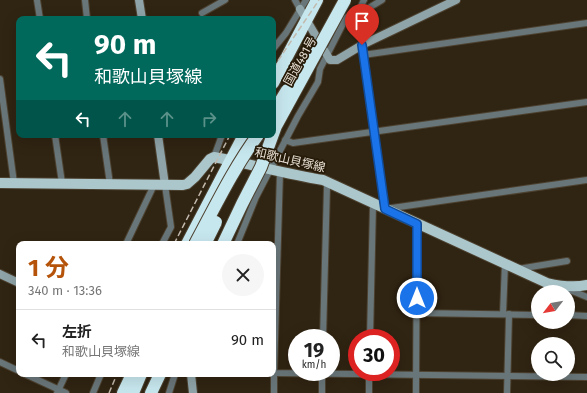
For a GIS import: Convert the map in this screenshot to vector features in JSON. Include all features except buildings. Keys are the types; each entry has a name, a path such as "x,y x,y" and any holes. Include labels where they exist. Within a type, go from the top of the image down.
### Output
{"highway":[{"name":"国道481号","path":"276,76 304,15 317,0"},
{"path":"276,108 337,0"},
{"path":"276,127 345,0"},
{"name":"国道481号","path":"224,241 235,212 247,187 269,169 350,0"},
{"path":"189,241 232,161 243,138"},
{"path":"197,241 222,194 256,138"},
{"path":"207,241 260,138"},
{"path":"216,241 270,138"},
{"path":"224,241 261,167 271,138"},
{"path":"196,241 206,208"},
{"path":"219,241 235,212"},
{"path":"116,393 124,377"},
{"path":"123,393 131,377"},
{"path":"129,393 137,377"},
{"path":"133,393 141,377"},
{"path":"144,393 151,377"},
{"path":"151,393 159,377"},
{"path":"158,393 165,377"}],"main road":[{"name":"和歌山貝塚線","path":"214,157 323,180 546,283 557,285"},
{"path":"0,183 183,185 187,184 195,177 210,159 214,157"},
{"name":"和歌山貝塚線","path":"575,286 587,285"}],"street":[{"path":"37,0 40,16"},
{"path":"85,0 87,16"},
{"path":"139,0 142,16"},
{"path":"202,13 225,0"},
{"path":"295,0 330,60 337,60 362,45 456,0"},
{"path":"276,45 304,15 306,0"},
{"path":"238,241 269,169 318,82 325,52 346,18 360,8 364,0"},
{"path":"360,8 367,9 382,0"},
{"path":"363,55 587,23"},
{"path":"362,45 385,209 587,180"},
{"path":"0,79 14,183"},
{"path":"285,140 293,143 587,102"},
{"path":"55,138 62,183"},
{"path":"103,138 110,184"},
{"path":"158,138 171,227 164,241"},
{"path":"214,157 221,138"},
{"path":"269,169 271,241"},
{"path":"323,329 327,186 329,183"},
{"path":"127,241 154,185"},
{"path":"238,241 245,217 247,187"},
{"path":"370,329 373,204"},
{"path":"416,393 417,224"},
{"path":"517,269 568,261"},
{"path":"505,263 507,393"},
{"path":"0,274 16,282"},
{"path":"575,292 587,297"},
{"path":"417,313 531,315"},
{"path":"575,315 587,316"},
{"path":"0,362 16,370"},
{"path":"276,373 288,373"},
{"path":"400,374 587,377"},
{"path":"31,377 58,391 66,393"},
{"path":"58,391 65,377"},
{"path":"93,393 100,377"},
{"path":"169,393 173,377"},
{"path":"191,377 193,393"},
{"path":"274,377 274,393"},
{"path":"322,381 322,393"},
{"path":"369,381 369,393"}],"railway":[{"path":"276,64 319,0"},
{"path":"176,241 228,138"},
{"path":"109,393 116,377"}],"route":[{"path":"362,45 385,209 417,224 417,298"}]}
